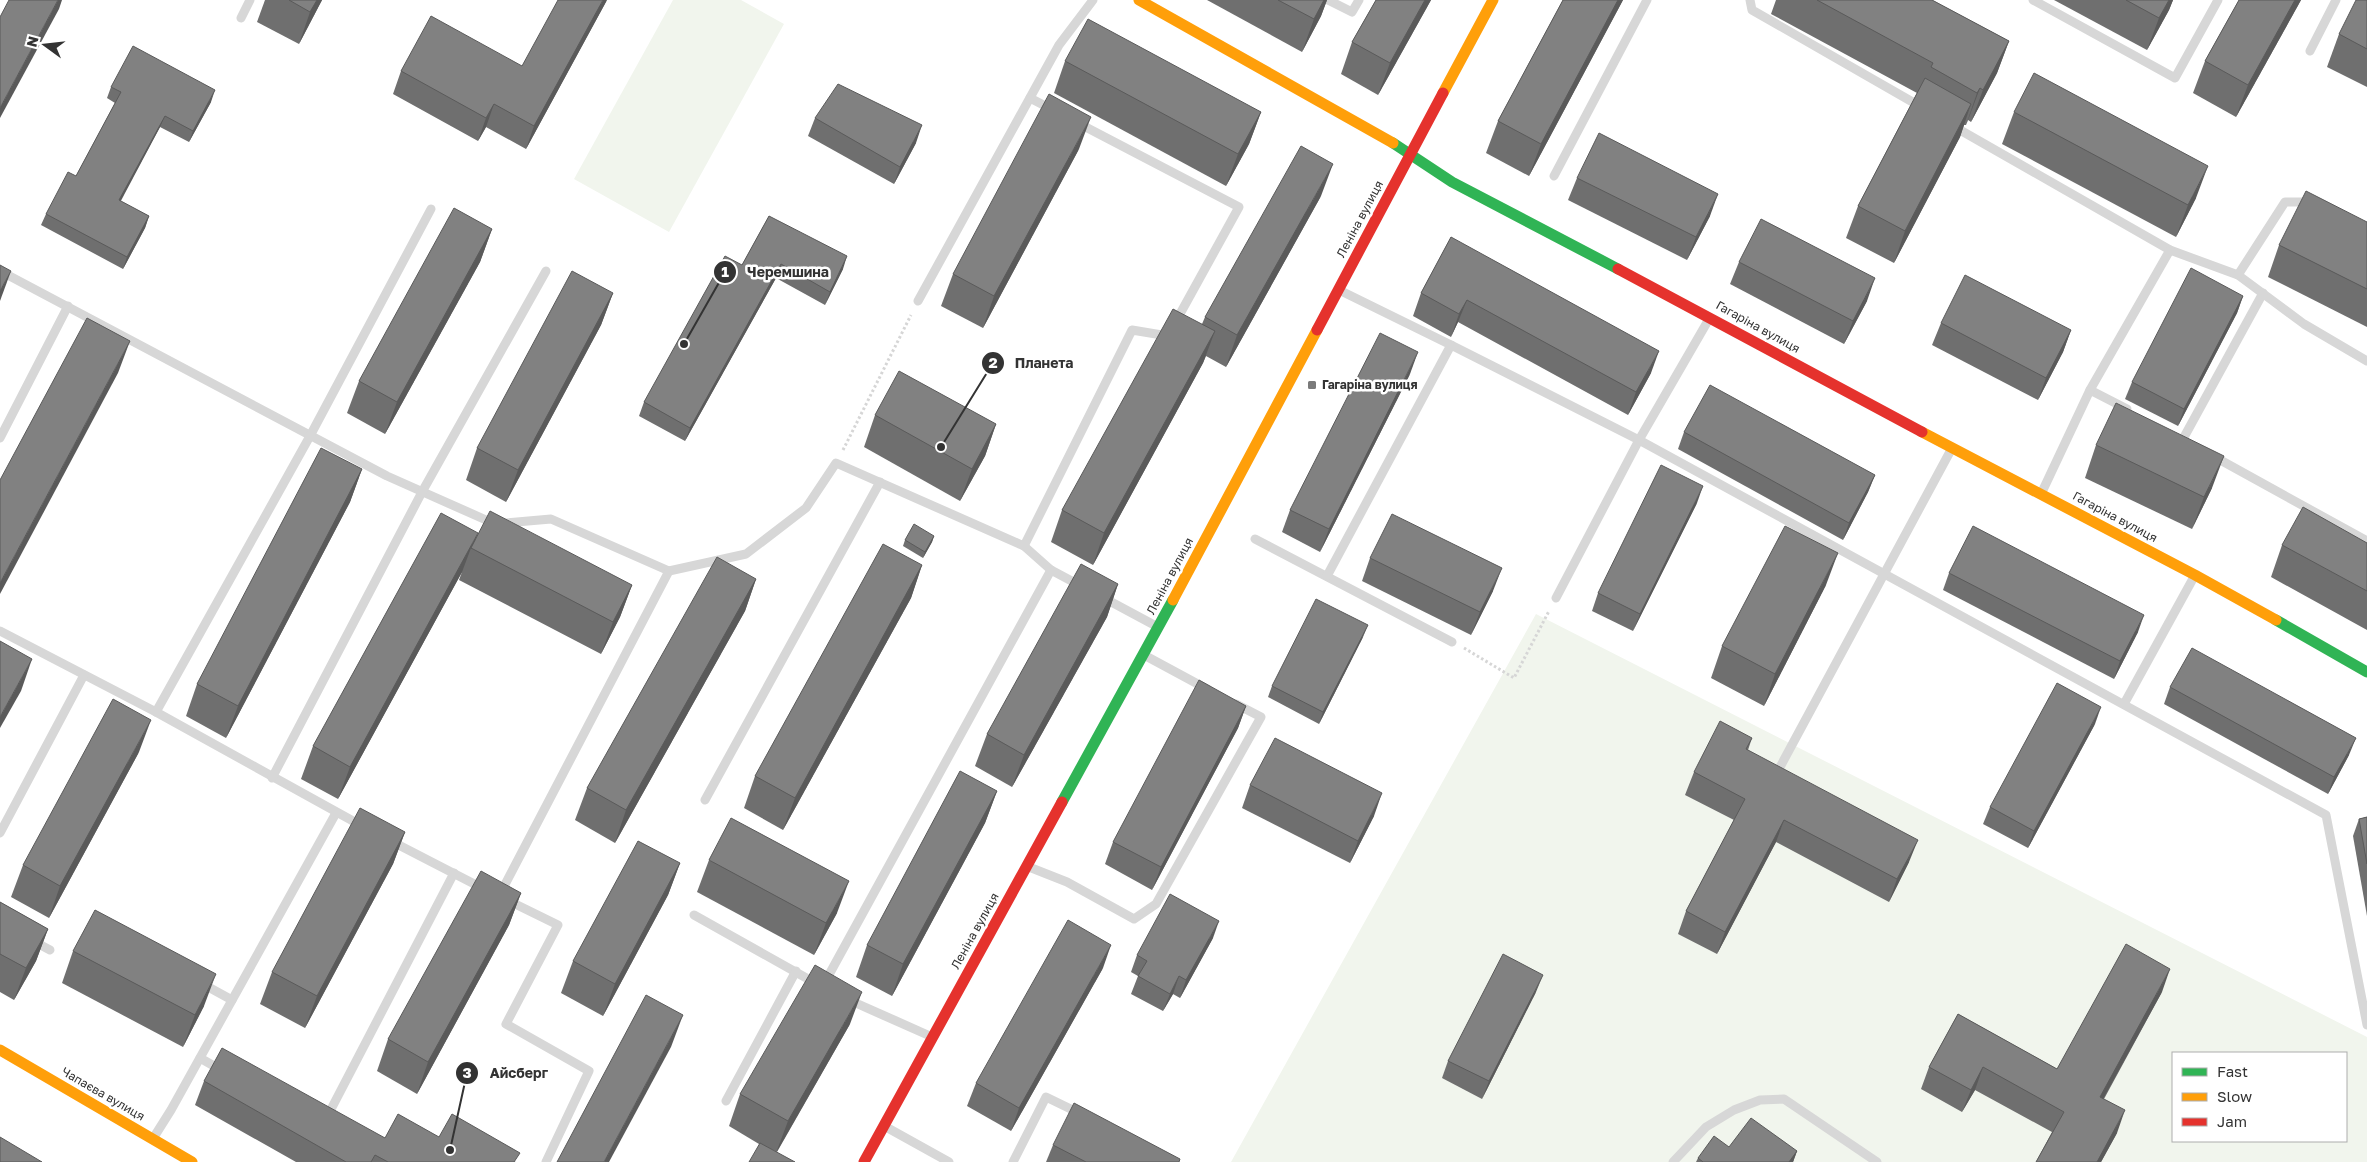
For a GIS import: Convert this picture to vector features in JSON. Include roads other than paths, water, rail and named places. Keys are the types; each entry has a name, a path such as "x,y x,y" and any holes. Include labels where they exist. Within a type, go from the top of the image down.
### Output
{"street":[{"name":"Гагаріна вулиця","path":"1139,0 1372,130 1452,182 1711,317 1952,448 2195,575 2367,672"},
{"name":"Леніна вулиця","path":"864,1162 1158,628 1493,0"},
{"name":"Чапаєва вулиця","path":"0,1050 192,1162"}],"lane":[{"path":"241,18 250,0"},
{"path":"918,301 1059,45 1093,0"},
{"path":"1328,0 1352,12 1359,0"},
{"path":"1554,176 1647,0"},
{"path":"1750,0 1752,10 1931,113"},
{"path":"2034,0 2175,78 2218,0"},
{"path":"2310,51 2336,0"},
{"path":"1024,546 1132,330 1168,336 1239,208 1030,98"},
{"path":"1948,123 2170,250 2238,275 2304,324 2367,361"},
{"path":"2238,275 2285,202 2314,202 2323,207"},
{"path":"156,712 310,436 431,209"},
{"path":"2041,494 2090,390 2170,250"},
{"path":"0,271 387,476 495,524 551,519 669,572 746,554 806,508 836,463 1024,546 1051,570 1086,588"},
{"path":"272,778 422,492 546,271"},
{"path":"1338,289 1639,440 2326,815 2367,1025"},
{"path":"2192,444 2179,437 2262,293"},
{"path":"0,438 68,306"},
{"path":"1556,598 1639,440 1711,317"},
{"path":"1327,576 1451,345"},
{"path":"2090,390 2132,412"},
{"path":"1779,769 1952,448"},
{"path":"2201,449 2367,541"},
{"path":"705,800 880,482"},
{"path":"1255,539 1452,642"},
{"path":"830,991 1051,570"},
{"path":"498,896 669,572"},
{"path":"2124,704 2195,575"},
{"path":"1095,593 1158,628"},
{"path":"0,631 156,712 336,813 558,925 506,1024 589,1071 546,1162"},
{"path":"1143,655 1213,692"},
{"path":"0,833 84,675"},
{"path":"1027,866 1067,882 1134,919 1156,904 1261,717 1229,700"},
{"path":"152,1139 200,1058 336,813"},
{"path":"323,1124 454,873"},
{"path":"694,915 830,991 933,1037"},
{"path":"25,937 50,950"},
{"path":"726,1101 796,971"},
{"path":"188,976 232,1000"},
{"path":"200,1058 233,1076"},
{"path":"1013,1162 1046,1097 1089,1118"},
{"path":"1673,1162 1706,1127 1734,1110 1760,1100 1784,1099 1877,1162"},
{"path":"884,1126 949,1162"}],"place":[{"name":"Черемшина","path":"684,344"},
{"name":"Гагаріна вулиця","path":"1312,385"},
{"name":"Планета","path":"941,447"},
{"name":"Айсберг","path":"450,1150"}]}
